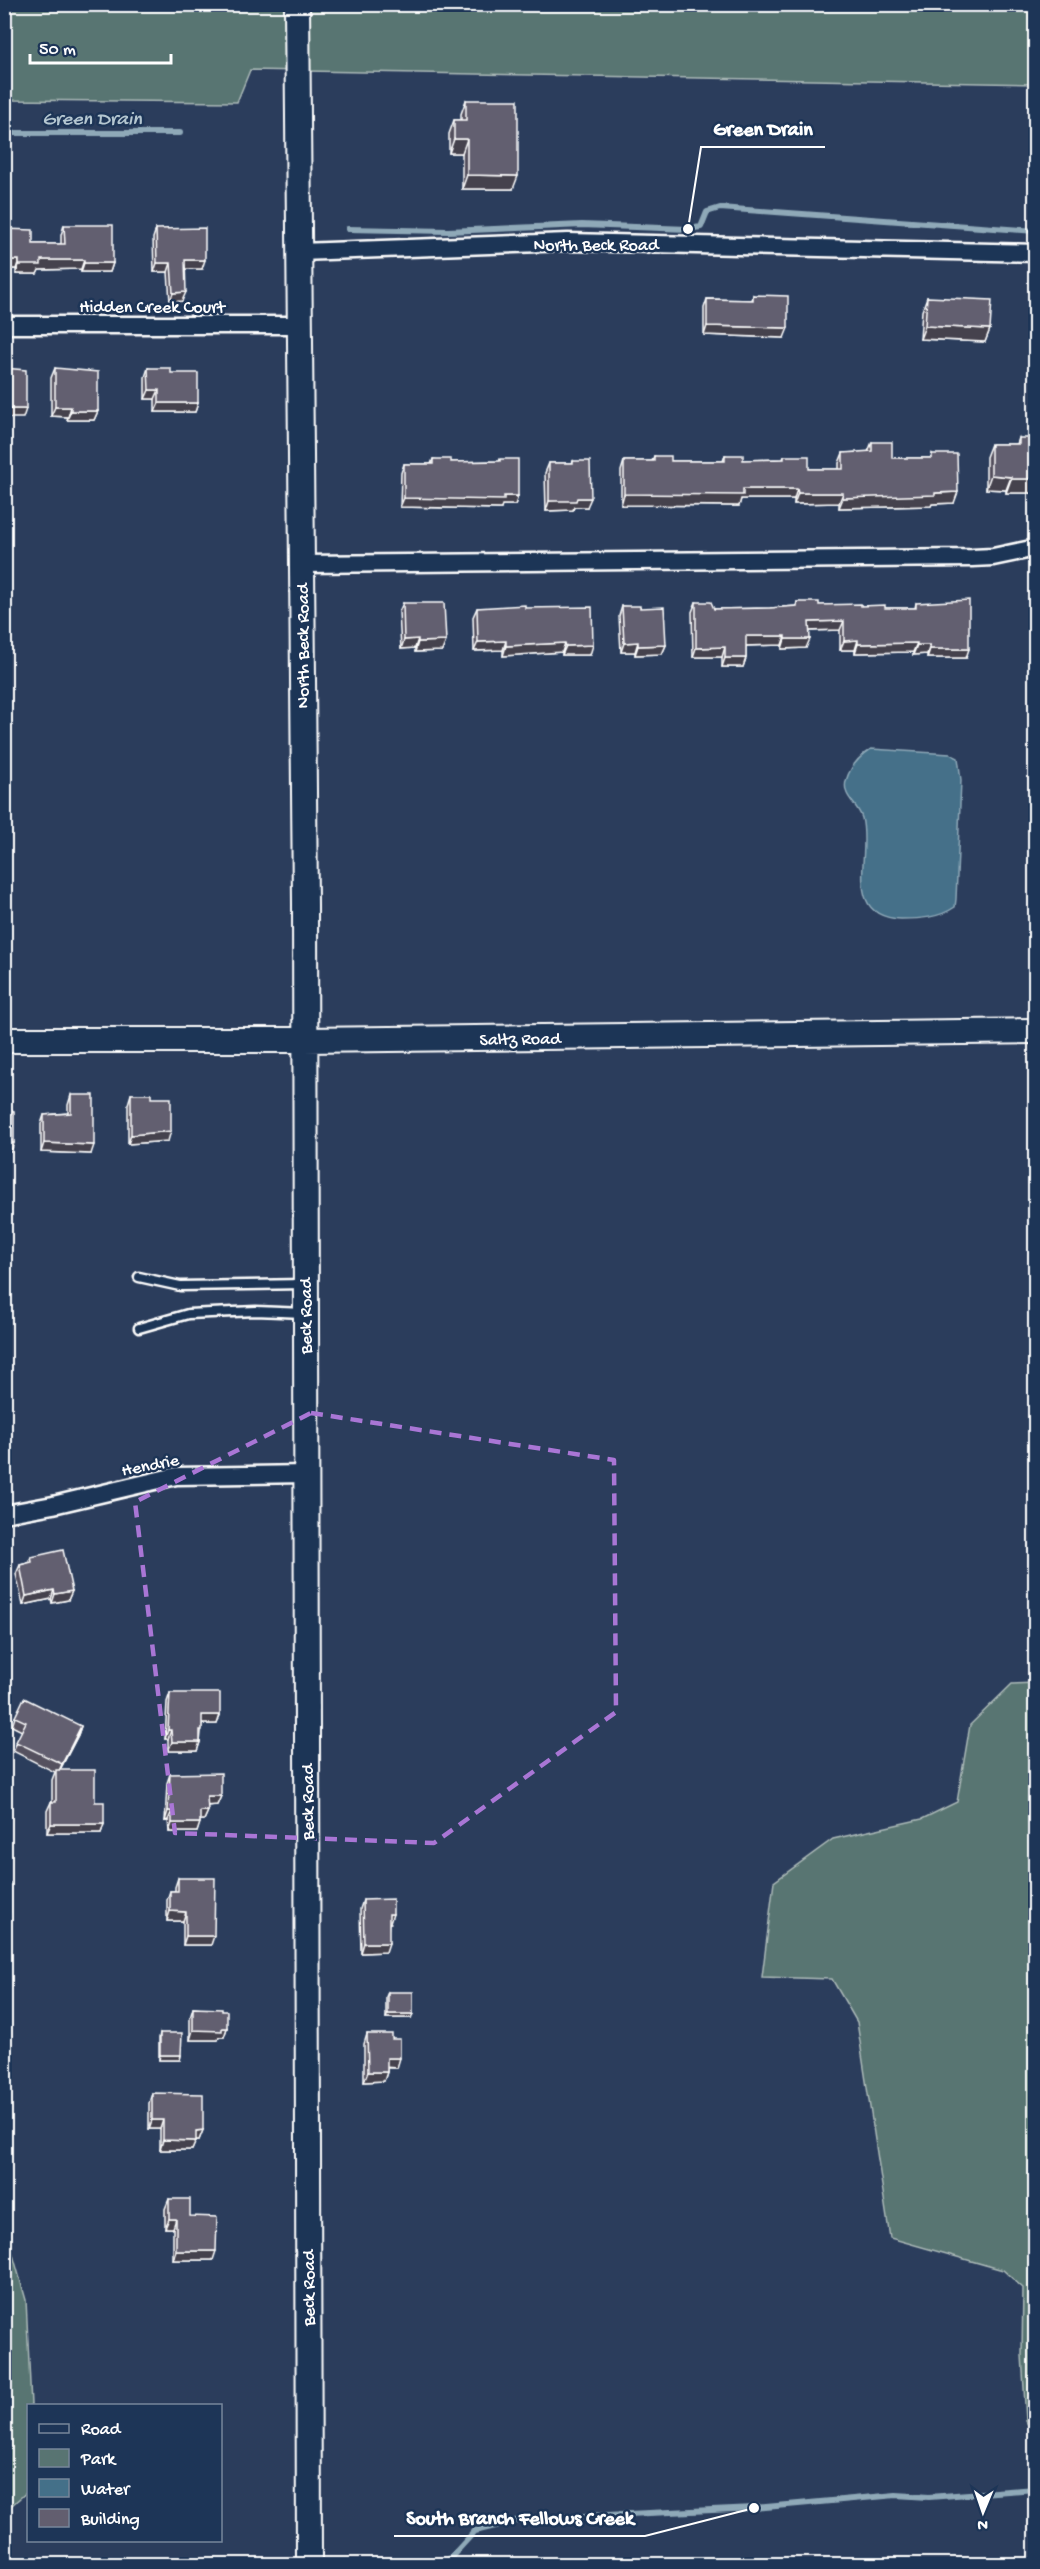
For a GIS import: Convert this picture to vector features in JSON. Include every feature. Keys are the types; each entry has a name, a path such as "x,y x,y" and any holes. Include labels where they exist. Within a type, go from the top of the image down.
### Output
{"main road":[{"name":"North Beck Road","path":"297,4 305,1040"},
{"name":"Saltz Road","path":"4,1040 305,1040 1035,1031"},
{"name":"Beck Road","path":"305,1040 309,2565"}],"street":[{"name":"North Beck Road","path":"300,252 568,242 1035,253"},
{"name":"Hidden Creek Court","path":"4,325 300,325"},
{"path":"303,564 972,558 993,557 1035,548"},
{"name":"Hendrie","path":"4,1514 176,1476 306,1474"}],"lane":[{"path":"139,1276 180,1286 305,1284"},
{"path":"139,1328 188,1314 256,1311 305,1313"}],"highlighted area":[{"path":"311,1413 614,1460 616,1712 434,1843 175,1833 135,1502"}],"green space":[{"path":"5,5 1035,5 1035,84 250,70 237,102 5,100"},
{"path":"1036,1683 1035,2438 1026,2421 1022,2355 1023,2288 1003,2270 890,2238 857,2022 832,1979 762,1977 774,1882 833,1839 922,1819 957,1802 970,1725 1012,1684"},
{"path":"5,2033 7,2234 26,2300 31,2404 27,2404 27,2492 5,2511"}],"water":[{"path":"871,749 950,754 958,758 961,780 956,899 955,907 949,911 915,919 883,916 871,908 865,896 862,818 845,787 853,767"}],"building":[{"path":"466,100 518,100 518,176 467,175 467,139 454,139 454,120 466,120"},
{"path":"64,225 113,225 113,263 41,260 41,265 19,265 19,260 4,260 4,229 33,230 33,244 65,244"},
{"path":"205,228 205,260 185,260 186,292 173,293 171,263 157,263 156,229"},
{"path":"753,295 788,296 788,328 707,326 707,299 753,300"},
{"path":"927,297 992,300 990,329 925,326"},
{"path":"4,368 26,370 26,409 4,409"},
{"path":"55,368 98,372 98,411 71,411 71,407 55,407"},
{"path":"148,368 171,368 171,373 198,373 198,403 159,403 159,390 149,390"},
{"path":"1019,438 1035,438 1035,479 1011,479 1011,477 991,475 991,444 1019,444"},
{"path":"872,442 892,442 892,458 932,458 932,454 957,454 958,492 843,498 843,493 798,493 797,489 743,489 743,495 624,494 624,461 654,461 654,456 671,456 671,461 725,461 725,455 743,455 743,460 809,456 809,469 843,469 843,453 872,451"},
{"path":"433,459 451,459 451,462 518,459 518,496 504,496 504,500 404,498 404,464 433,464"},
{"path":"573,461 590,461 591,498 577,498 576,501 549,501 549,463 573,463"},
{"path":"969,600 969,649 930,649 930,645 917,645 917,643 858,644 858,640 844,641 844,621 809,622 810,639 785,639 785,636 746,636 746,658 725,658 725,647 696,648 696,602 711,602 714,609 797,606 797,602 819,602 819,605 861,604 861,606 885,605 885,608 916,608 916,603"},
{"path":"403,603 444,603 446,641 404,640"},
{"path":"525,605 525,608 592,607 593,645 566,646 565,643 506,646 506,641 478,642 477,608"},
{"path":"622,606 664,607 666,645 638,646 638,642 624,643"},
{"path":"131,1094 151,1094 151,1098 171,1098 171,1131 131,1135"},
{"path":"71,1095 94,1095 94,1145 44,1143 44,1115 71,1113"},
{"path":"4,1111 14,1111 14,1143 4,1143"},
{"path":"63,1550 72,1591 55,1594 54,1590 26,1596 20,1565 32,1562 31,1557"},
{"path":"170,1693 220,1693 220,1715 202,1715 200,1742 172,1742 171,1730 168,1730"},
{"path":"24,1698 81,1726 62,1764 16,1742 26,1722 15,1717"},
{"path":"56,1770 95,1770 95,1802 104,1802 104,1824 51,1824 51,1802 56,1802"},
{"path":"221,1773 221,1796 207,1796 208,1811 200,1811 200,1823 172,1823 172,1811 168,1811 170,1774"},
{"path":"178,1878 215,1878 214,1936 186,1936 186,1912 170,1911 170,1891 178,1891"},
{"path":"4,1883 10,1883 10,1912 4,1912"},
{"path":"393,1899 393,1914 389,1914 389,1943 364,1943 363,1900"},
{"path":"388,1992 413,1992 413,2014 388,2014"},
{"path":"193,2008 227,2011 227,2028 222,2028 222,2031 193,2030"},
{"path":"160,2033 182,2033 181,2055 160,2055"},
{"path":"367,2034 392,2034 392,2039 400,2039 400,2058 387,2058 387,2072 368,2072"},
{"path":"152,2093 203,2094 203,2130 196,2131 196,2141 163,2140 163,2120 152,2120"},
{"path":"169,2199 190,2199 190,2216 217,2217 216,2251 176,2251 176,2219 169,2219"}],"waterway":[{"name":"Green Drain","path":"4,133 180,133"},
{"name":"Green Drain","path":"348,229 448,231 582,225 688,229 701,227 707,212 720,208 1036,231"},
{"path":"445,2564 475,2531 524,2519 754,2508 896,2495 929,2497 1036,2489"}],"place":[{"name":"Green Drain","path":"688,229"},
{"name":"South Branch Fellows Creek","path":"754,2508"}]}
